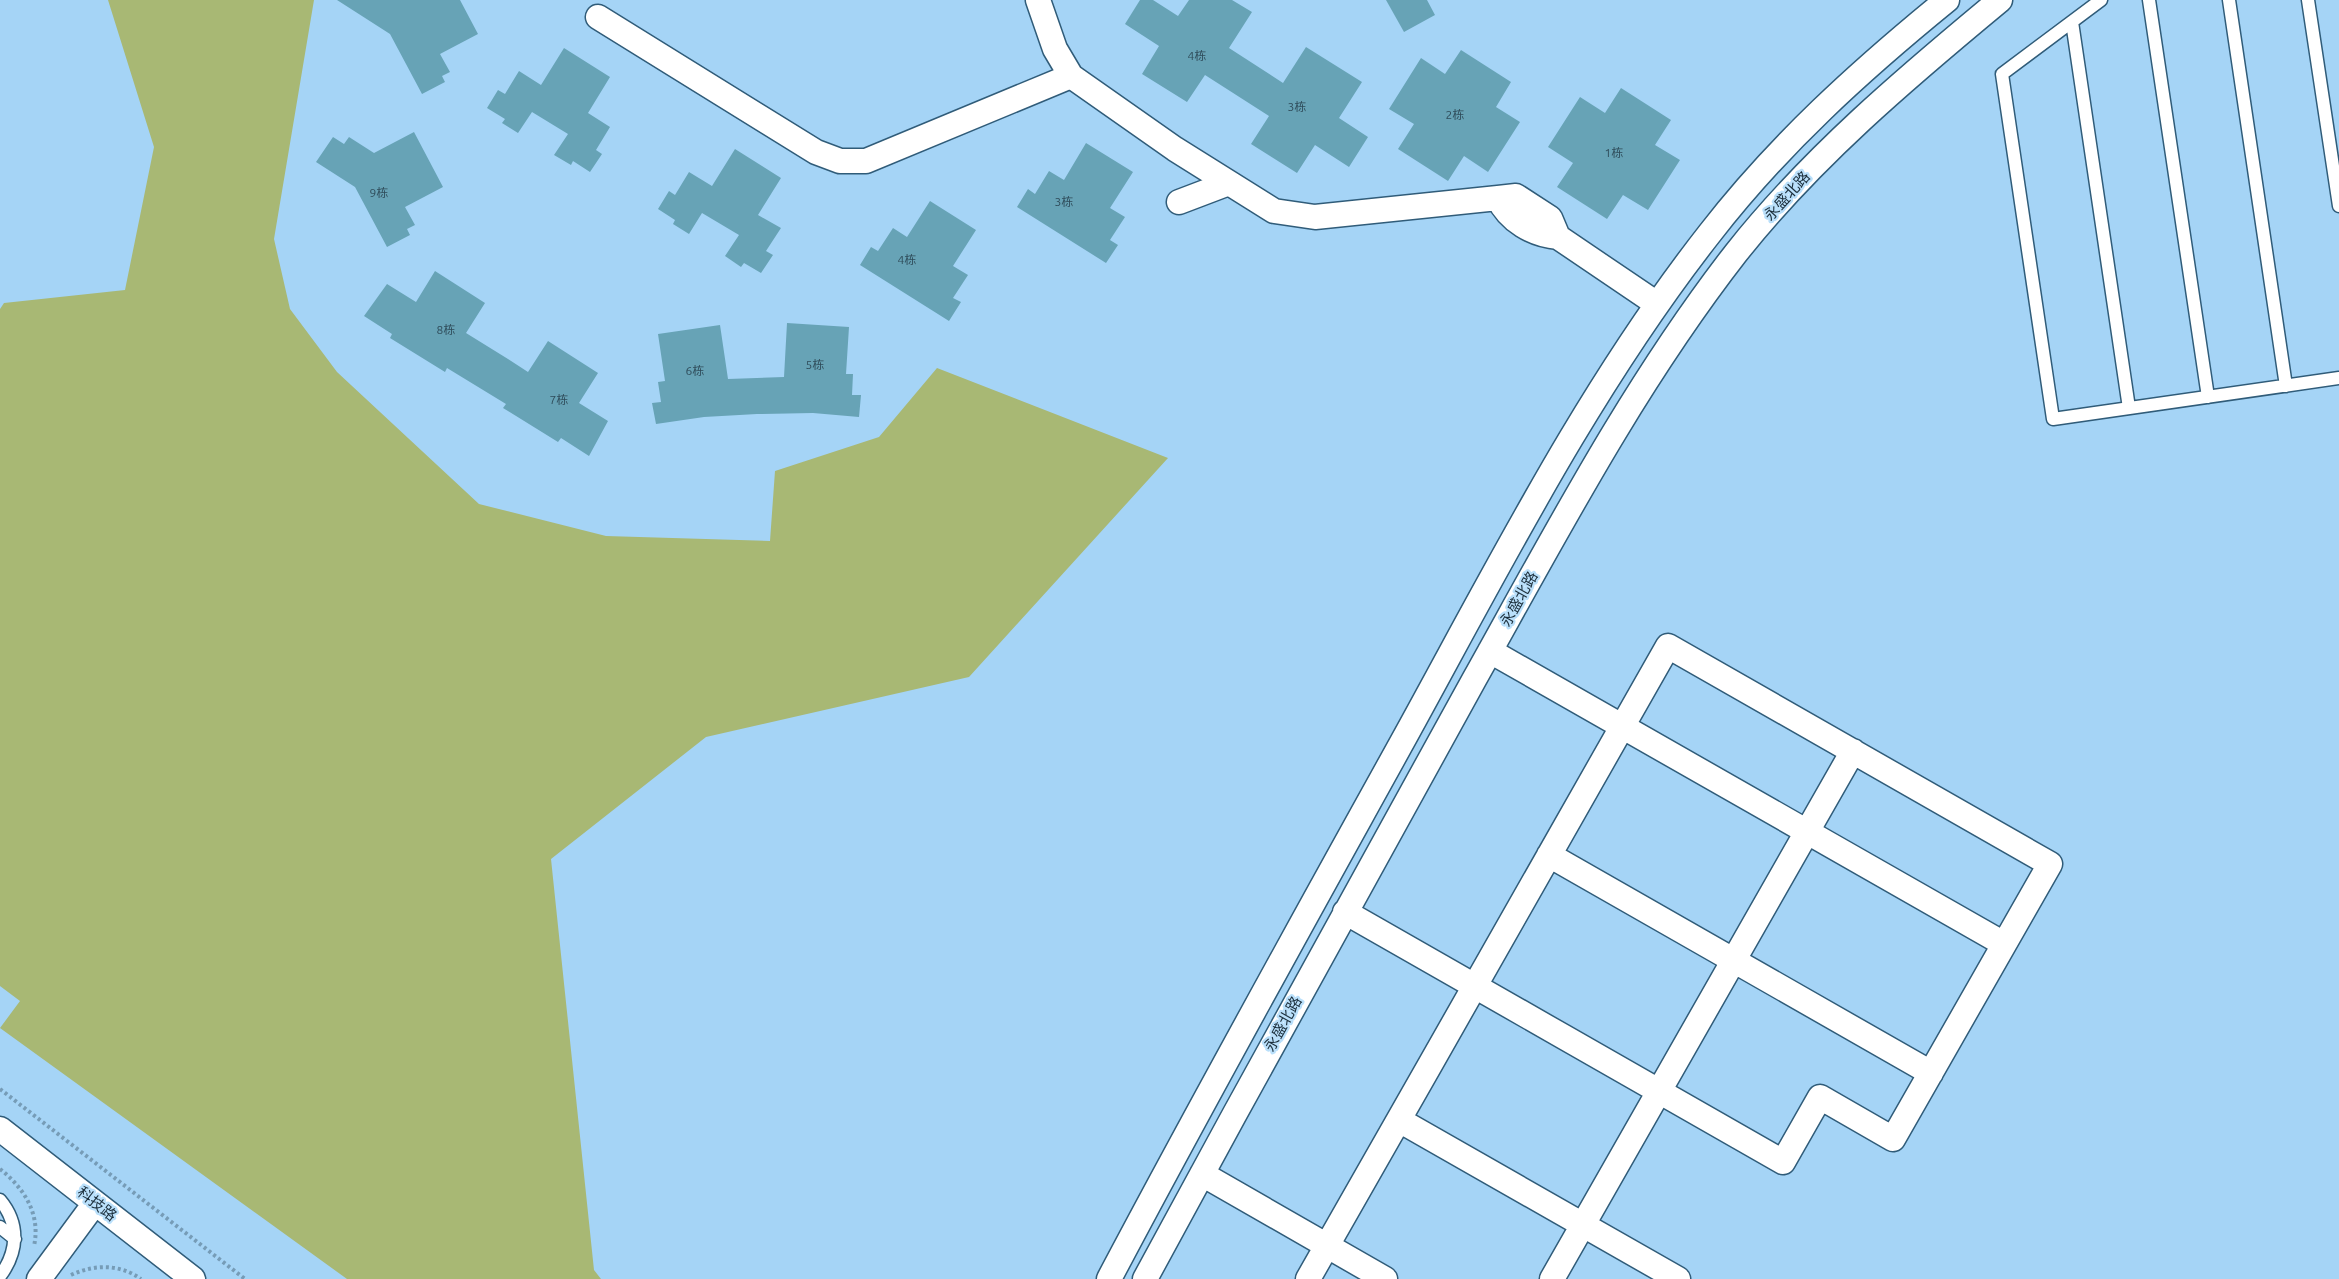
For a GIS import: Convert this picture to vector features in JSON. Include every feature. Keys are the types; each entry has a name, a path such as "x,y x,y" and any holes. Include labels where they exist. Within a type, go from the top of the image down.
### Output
{"street":[{"path":"1038,0 1055,50 1071,76 1097,96 1274,211 1304,216 1498,198 1505,213 1540,236 1558,237 1657,304"},
{"path":"1109,1279 1199,1109 1556,463 1657,304 1711,230 1801,129 1899,39 1947,0"},
{"name":"永盛北路","path":"1145,1279 1490,651 1623,416 1672,340 1738,252 1801,179 1882,102 2000,0"},
{"path":"598,17 816,152 840,161 866,161 1071,76"},
{"path":"1179,202 1229,183"},
{"path":"1308,1279 1399,1120 1475,986 1623,727 1668,646 2050,864 1893,1139 1820,1097 1783,1162 1659,1091 1475,986 1345,912"},
{"path":"1490,651 2004,944"},
{"path":"1552,1279 1853,751"},
{"path":"1550,855 1931,1073"},
{"path":"1399,1120 1678,1279"},
{"name":"科技路","path":"0,1129 193,1279"},
{"path":"1202,1174 1385,1279"},
{"path":"39,1279 95,1203"}],"lane":[{"path":"2101,0 2002,74 2053,419 2339,378"},
{"path":"2149,0 2208,397"},
{"path":"2229,0 2286,386"},
{"path":"2308,0 2339,206"},
{"path":"2072,22 2129,408"},
{"path":"0,1200 12,1221 15,1239 12,1254 0,1276"},
{"path":"0,1227 15,1239"}],"path":[{"path":"0,1089 244,1279"},
{"path":"65,1279 80,1270 99,1266 119,1269 141,1279"}],"green space":[{"path":"108,0 314,0 274,239 290,309 337,372 479,504 606,536 770,541 775,471 879,437 937,368 1168,458 969,677 706,737 551,859 594,1270 601,1279 347,1279 0,1028 20,1001 0,986 0,309 4,303 125,290 154,147"}],"building":[{"path":"337,0 460,0 478,34 440,54 450,72 442,76 445,82 422,94 390,34"},
{"path":"1140,0 1153,0 1178,16 1189,0 1232,0 1252,12 1229,48 1283,83 1306,47 1362,82 1339,118 1368,137 1349,167 1315,145 1297,173 1251,144 1269,116 1205,75 1187,102 1142,74 1159,46 1125,24"},
{"path":"1386,0 1427,0 1435,15 1404,32"},
{"path":"564,48 610,77 588,113 610,127 596,150 602,154 590,172 573,161 571,165 554,155 568,134 532,112 518,133 502,123 505,119 487,108 498,90 505,94 519,71 541,85"},
{"path":"1461,50 1511,82 1496,107 1520,122 1488,172 1464,156 1448,181 1398,149 1414,124 1389,109 1421,58 1445,74"},
{"path":"1621,88 1671,120 1655,145 1680,160 1648,210 1623,195 1607,219 1557,187 1573,163 1548,147 1580,97 1605,113"},
{"path":"414,132 443,187 405,207 415,225 407,229 410,235 387,247 355,187 316,162 333,137 344,144 349,137 374,153"},
{"path":"1086,143 1133,172 1110,208 1125,217 1110,240 1118,245 1106,263 1017,207 1028,189 1035,194 1049,171 1064,180"},
{"path":"735,149 781,178 758,215 781,228 766,251 773,255 761,273 744,263 741,267 725,256 739,235 702,213 689,234 673,224 675,220 658,209 669,191 675,195 689,172 712,186"},
{"path":"930,201 976,230 953,266 968,275 953,298 961,302 949,321 860,265 871,247 878,251 893,228 907,237"},
{"path":"435,271 485,303 466,333 528,372 548,341 598,373 579,403 608,421 589,456 561,438 558,442 503,408 506,404 447,368 445,372 390,338 392,334 364,316 387,284 416,302"},
{"path":"787,323 849,327 846,374 853,374 852,395 861,395 859,417 813,413 757,414 704,417 656,424 652,403 661,402 658,382 665,381 658,334 720,325 728,379 784,377"}]}
